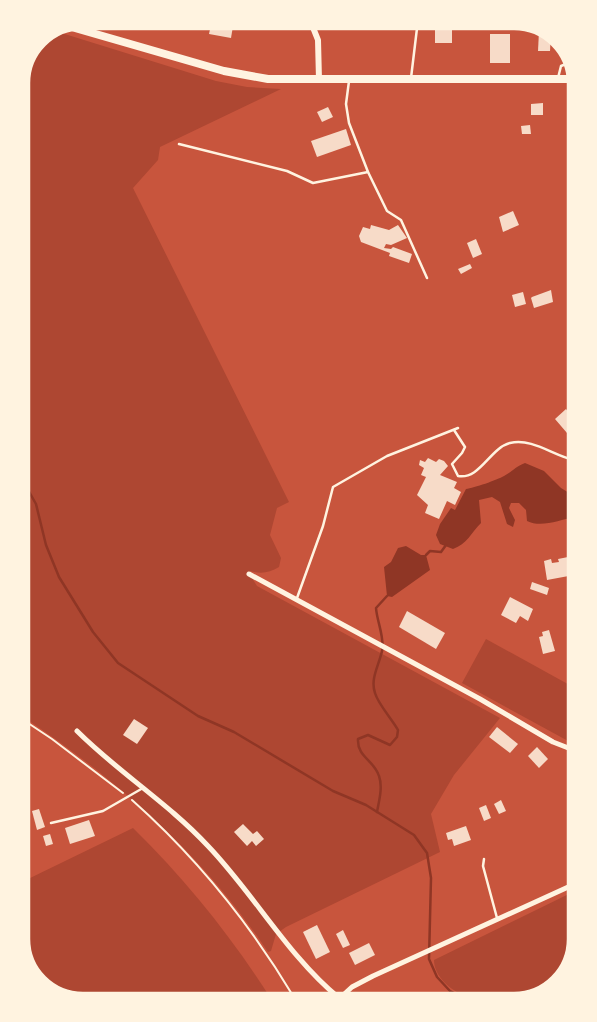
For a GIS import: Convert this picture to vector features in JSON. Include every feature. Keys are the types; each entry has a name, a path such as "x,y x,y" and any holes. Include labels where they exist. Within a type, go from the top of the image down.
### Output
{"main road":[{"path":"80,29 248,77 319,80 568,79"}],"street":[{"path":"314,29 318,40 319,80"},
{"path":"250,574 553,742 568,747"},
{"path":"77,731 144,787 207,845 237,878 309,969 335,993"},
{"path":"345,993 352,987 568,887"}],"lane":[{"path":"410,80 417,29"},
{"path":"558,79 561,66 565,65"},
{"path":"349,80 346,104 348,123 387,212 401,220 427,278"},
{"path":"179,144 287,171 314,183 368,172"},
{"path":"296,600 323,526 334,487 387,456 458,428"},
{"path":"454,430 465,447 452,464 458,476 471,474 500,447 509,443 520,442 546,448 568,457"},
{"path":"51,823 103,811 129,798 144,787"},
{"path":"484,859 483,866 497,920"}],"path":[{"path":"29,724 129,798 172,838 226,898 291,993"}],"shaded area":[{"path":"62,33 216,81 247,87 281,89 160,147 158,160 133,188 289,502 277,508 270,535 281,558 279,567 268,572 250,571 249,573 257,586 500,718 454,775 431,814 440,852 286,927 276,934 271,951 268,952 243,917 188,853 127,795 60,742 29,721 29,79 34,59 38,53 53,38"},
{"path":"525,463 544,471 568,492 568,518 550,523 532,523 527,521 526,510 519,503 511,503 509,508 515,520 513,527 507,524 500,502 492,497 479,500 481,523 465,541 453,549 440,544 436,535 440,524 451,508 455,510 466,489 501,478"},
{"path":"406,546 421,555 426,555 430,570 392,597 387,596 384,567 391,562 398,548"},
{"path":"486,639 568,684 568,741 462,683"},
{"path":"133,828 207,909 267,993 79,993 59,988 42,975 34,963 29,946 29,879"},
{"path":"568,894 568,946 564,960 557,972 538,988 514,993 460,993 440,977 434,960"}],"building":[{"path":"210,29 232,29 231,38 209,34"},
{"path":"435,29 452,29 452,43 435,43"},
{"path":"490,34 510,34 510,63 490,63"},
{"path":"539,35 550,42 550,51 538,51"},
{"path":"543,103 543,115 531,115 531,104"},
{"path":"328,107 333,117 322,122 317,112"},
{"path":"530,125 531,134 522,134 521,126"},
{"path":"346,129 351,145 317,157 311,141"},
{"path":"513,211 519,225 503,232 499,217"},
{"path":"371,225 389,230 398,225 407,238 391,245 386,244 384,248 391,249 393,247 412,254 409,263 389,256 390,253 361,242 359,236 363,227 370,229"},
{"path":"476,239 482,254 473,258 467,243"},
{"path":"470,264 472,268 461,274 458,269"},
{"path":"551,290 553,302 534,308 531,298"},
{"path":"523,292 526,304 515,307 512,295"},
{"path":"566,409 568,412 568,434 555,419"},
{"path":"428,458 436,462 439,459 444,461 448,466 440,475 457,482 454,488 461,492 455,505 447,501 439,519 425,513 428,505 417,495 426,477 421,475 424,468 419,465 420,460 425,462"},
{"path":"568,557 568,576 547,580 544,561 551,559 552,563 559,562 558,559"},
{"path":"532,582 549,588 547,595 530,589"},
{"path":"510,597 533,609 528,621 520,616 516,623 501,615"},
{"path":"407,611 445,633 436,649 399,627"},
{"path":"549,630 555,651 543,654 539,637 543,636 542,632"},
{"path":"134,719 148,728 137,744 123,735"},
{"path":"497,727 518,744 510,753 489,737"},
{"path":"537,747 548,759 539,768 528,756"},
{"path":"501,800 506,811 499,814 494,804"},
{"path":"486,805 491,818 484,821 479,808"},
{"path":"39,809 45,827 37,830 32,811"},
{"path":"89,820 95,836 70,844 65,828"},
{"path":"243,824 253,834 257,831 264,839 256,846 252,841 247,846 234,832"},
{"path":"466,826 471,840 454,846 452,839 448,840 446,833"},
{"path":"50,834 53,844 46,846 43,836"},
{"path":"317,925 330,952 316,959 303,932"},
{"path":"343,930 350,945 343,948 336,934"},
{"path":"369,943 375,955 355,965 349,953"}],"waterway":[{"path":"29,492 36,504 46,545 59,577 93,632 118,663 198,716 234,732 333,791 366,805 414,835 427,853 431,878 429,959 437,977 454,993"},
{"path":"426,555 430,551 441,552 446,545"},
{"path":"377,812 381,785 379,776 360,750 358,739 368,735 390,745 397,737 398,730 379,702 374,688 374,677 383,646 376,608 387,596"}]}
